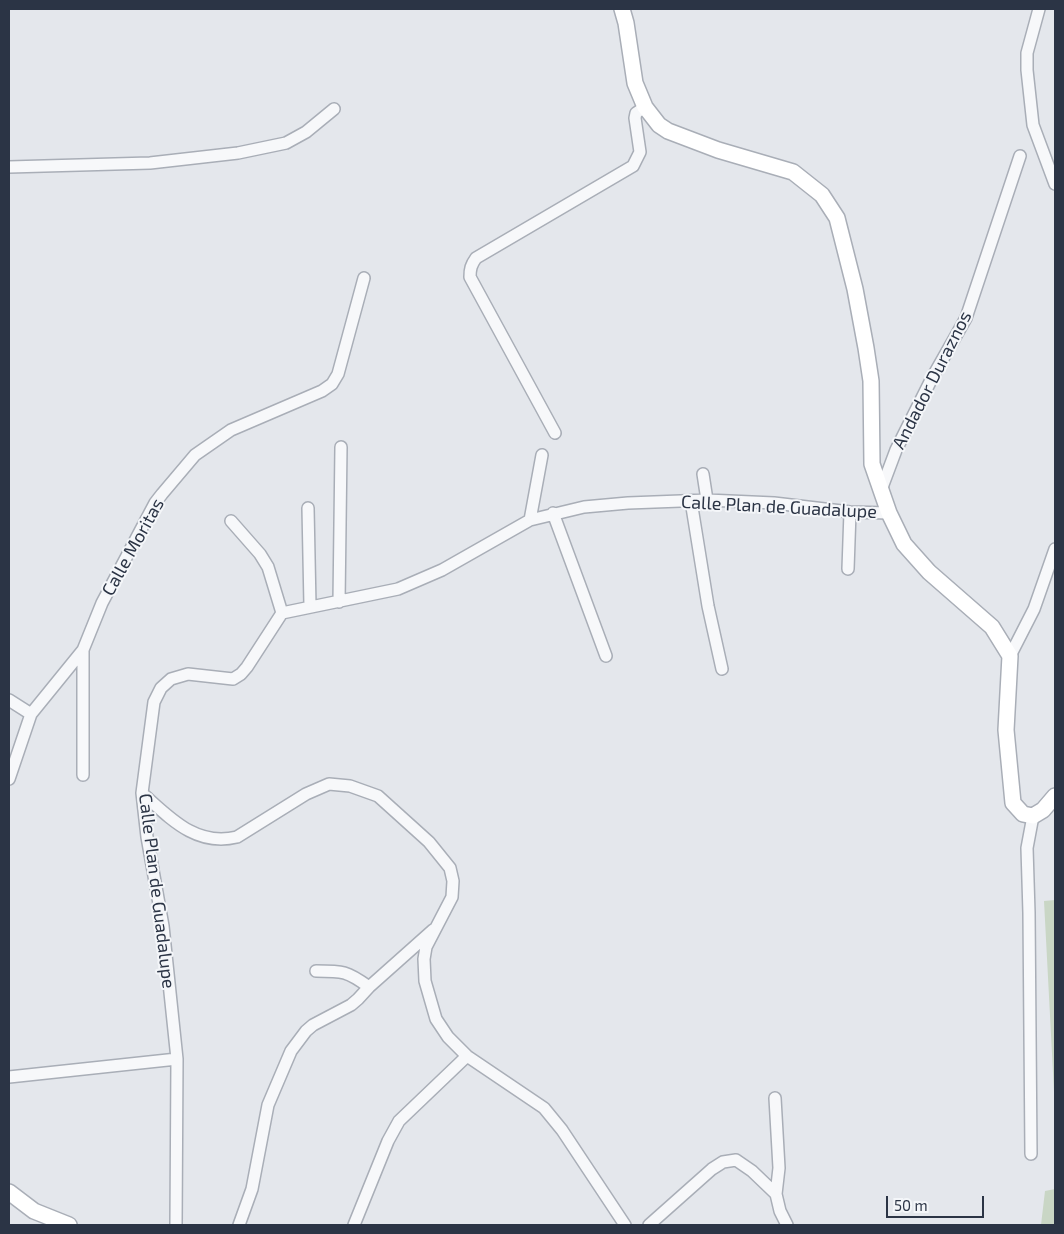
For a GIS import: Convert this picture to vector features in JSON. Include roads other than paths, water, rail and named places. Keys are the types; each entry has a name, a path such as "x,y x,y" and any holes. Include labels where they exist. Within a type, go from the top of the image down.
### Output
{"main road":[{"path":"622,9 626,23 635,83 645,107 659,125 668,131 718,150 793,172 822,196 837,218 855,289 871,381 872,464 889,513 904,544 923,566 992,626 1010,656 1006,730 1014,803 1023,814 1033,816 1043,810 1055,796"},
{"path":"9,1192 34,1211 69,1225"}],"street":[{"path":"1039,9 1027,53 1026,70 1033,124 1054,176 1055,184"},
{"path":"555,433 470,277 470,270 476,258 633,166 640,152 635,118 636,113 645,107"},
{"path":"9,167 150,163 238,153 286,143 306,132 334,109"},
{"name":"Andador Duraznos","path":"881,490 898,445 932,378 966,318 1020,156"},
{"name":"Calle Moritas","path":"9,779 31,714 82,650 102,603 155,503 196,455 231,430 322,391 332,384 338,374 364,278"},
{"path":"339,602 341,446"},
{"path":"530,520 542,455"},
{"path":"703,474 707,500"},
{"name":"Calle Plan de Guadalupe","path":"176,1225 177,1059 163,926 147,837 142,793 154,702 161,688 171,679 188,674 233,679 248,667 282,613 398,588 442,570 530,520 553,514 584,507 628,503 707,500 774,503 850,512 889,513"},
{"path":"691,501 708,606 722,669"},
{"path":"308,508 310,606"},
{"path":"848,569 850,512"},
{"path":"553,514 606,656"},
{"path":"231,521 260,554 268,567 282,613"},
{"path":"1010,656 1034,609 1055,548"},
{"path":"82,650 83,775"},
{"path":"9,700 31,714"},
{"path":"142,793 170,818 191,832 212,840 225,840 237,837 306,794 329,784 350,786 378,796 430,842 450,868 453,881 452,897 426,947 424,959 425,981 436,1019 448,1037 467,1056 544,1108 562,1130 625,1225"},
{"path":"1031,1154 1029,913 1026,848 1033,816"},
{"path":"239,1225 252,1189 268,1105 291,1051 313,1025 351,1005 436,927"},
{"path":"316,971 344,971 355,976 369,987"},
{"path":"354,1225 388,1141 399,1121 467,1056"},
{"path":"9,1077 177,1059"},
{"path":"775,1098 779,1168 776,1194 780,1211 787,1225"},
{"path":"648,1225 712,1169 723,1162 736,1160 752,1171 776,1194"}]}
